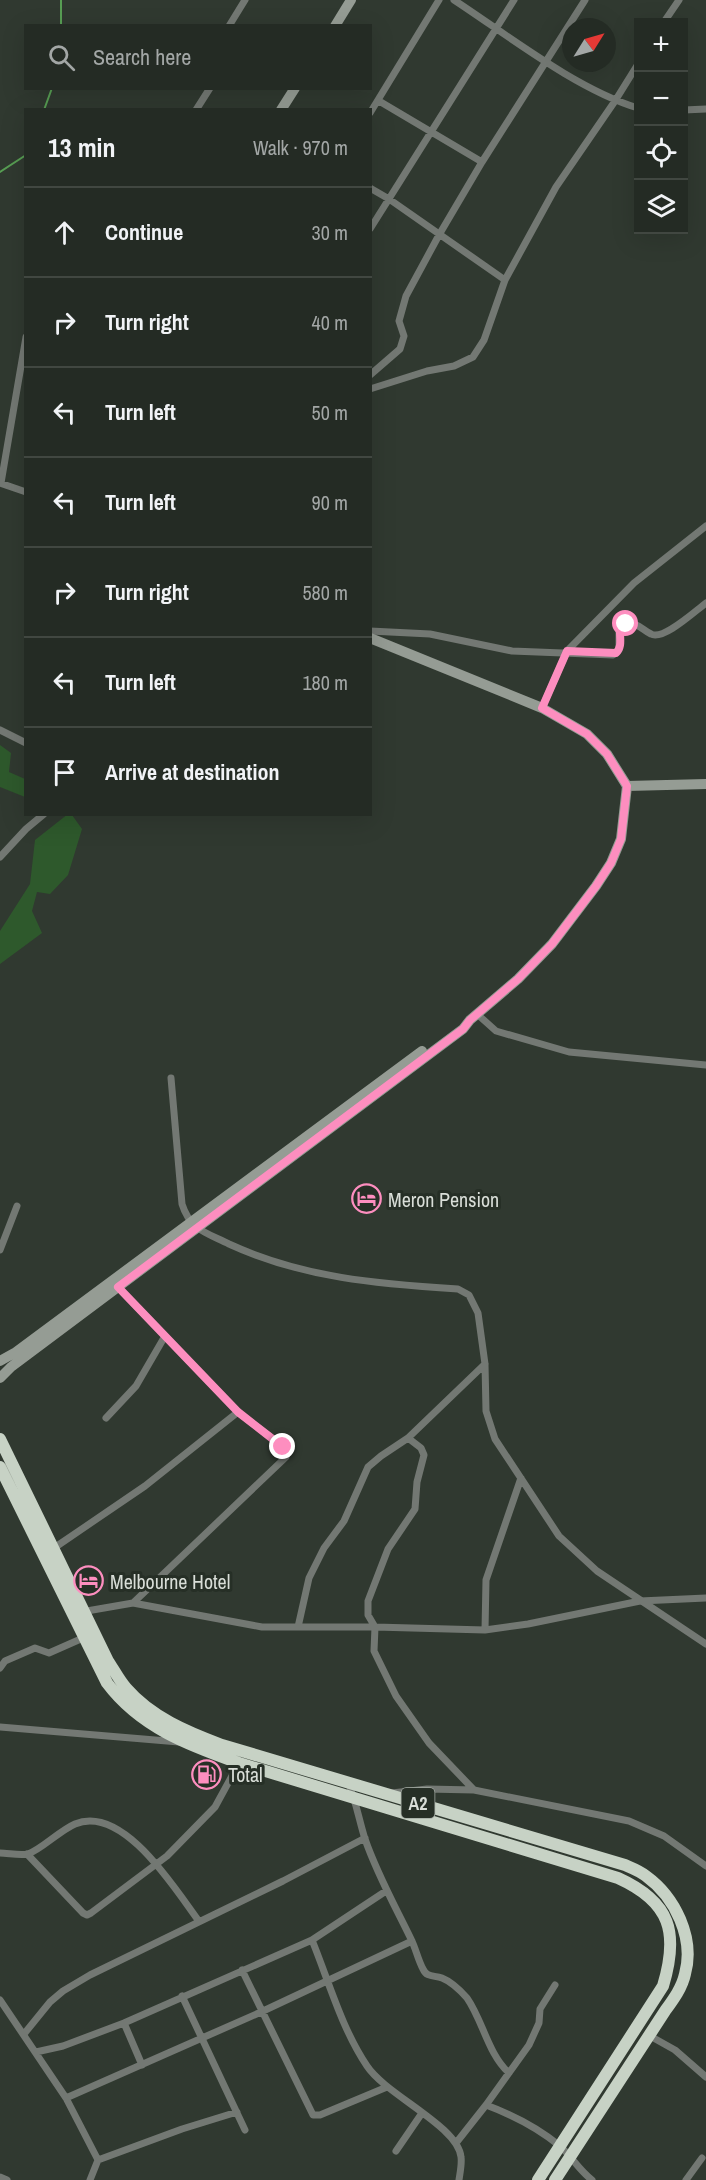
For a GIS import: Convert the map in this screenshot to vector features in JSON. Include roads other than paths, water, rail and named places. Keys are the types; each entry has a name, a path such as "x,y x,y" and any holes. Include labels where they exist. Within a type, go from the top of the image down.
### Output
{"highway":[{"name":"A2","path":"0,1439 54,1548 78,1613 83,1638 106,1683 118,1698 143,1719 164,1733 239,1763 618,1878 635,1886 651,1898 660,1910 668,1924 672,1951 663,1986 538,2180"},
{"name":"A2","path":"0,1467 78,1613 126,1688 152,1711 198,1736 625,1865 645,1875 662,1889 672,1902 683,1926 688,1951 685,1974 677,1993 650,2036 555,2180"},
{"path":"651,1898 662,1889"},
{"path":"653,2004 665,2011"}],"street":[{"path":"231,24 245,0"},
{"path":"335,24 351,0"},
{"path":"372,110 439,0"},
{"path":"454,0 546,61 615,101 634,107"},
{"path":"372,226 514,0"},
{"path":"372,373 400,349 404,336 399,321 406,296 482,162 585,0"},
{"path":"667,18 678,0"},
{"path":"372,388 427,371 454,366 473,357 484,340 505,280 556,187 634,72"},
{"path":"197,108 209,90"},
{"path":"282,108 294,90"},
{"path":"379,101 482,162"},
{"path":"688,110 706,109"},
{"path":"372,189 390,199 505,280"},
{"path":"24,349 1,483 24,491"},
{"path":"542,708 567,651 634,583 706,526"},
{"path":"372,631 430,634 512,651 616,653 620,650 620,632 626,624 642,626 651,635 663,635 706,603"},
{"path":"0,1378 115,1284 193,1225 463,1029 473,1017 518,979 552,944 611,863 621,839 627,786 607,754 587,734 542,708 372,639"},
{"path":"0,730 24,742"},
{"path":"627,786 706,784"},
{"path":"0,857 42,816"},
{"path":"473,1017 496,1031 569,1052 706,1065"},
{"path":"171,1078 182,1204 193,1225 271,1262 326,1276 458,1288 469,1295 478,1313 485,1364 486,1411 495,1439 559,1536 597,1571 706,1644"},
{"path":"0,1250 17,1206"},
{"path":"115,1284 238,1412 283,1447 286,1452 286,1457 133,1603"},
{"path":"0,1361 115,1284"},
{"path":"106,1418 136,1386 165,1336"},
{"path":"298,1627 309,1578 324,1548 344,1521 368,1467 408,1438 485,1364"},
{"path":"54,1548 145,1486 238,1412"},
{"path":"408,1438 422,1448 424,1455 417,1482 415,1509 388,1549 368,1601 368,1615 375,1627 374,1651 396,1696 429,1743 474,1790"},
{"path":"485,1630 486,1580 520,1478"},
{"path":"78,1613 133,1603 262,1627 485,1630 528,1624 640,1601 706,1598"},
{"path":"0,1668 5,1661 35,1648 49,1653 83,1638"},
{"path":"0,1726 184,1742 198,1736"},
{"path":"27,1854 82,1913 87,1915 167,1856 215,1807 239,1763"},
{"path":"348,1782 365,1838 386,1891 412,1941 423,1971 428,1976 440,1977 451,1983 466,1998 485,2030 499,2064 509,2073"},
{"path":"386,1794 427,1789 474,1790 629,1821 664,1836 706,1866"},
{"path":"0,1852 27,1854 77,1823 91,1821 116,1830 138,1843 156,1863 198,1920"},
{"path":"24,2034 50,2002 63,1991 90,1975 198,1920 283,1881 365,1838"},
{"path":"36,2052 63,2046 124,2023 312,1940 386,1891"},
{"path":"312,1940 350,2035 368,2067 387,2088 444,2130 456,2143 461,2157 459,2180"},
{"path":"66,2098 142,2066 412,1941"},
{"path":"242,1970 314,2115 320,2115 387,2088"},
{"path":"456,2143 530,2045 539,2023 540,2009 555,1985"},
{"path":"182,1996 245,2130"},
{"path":"0,2000 66,2098 98,2160"},
{"path":"124,2023 142,2066"},
{"path":"650,2036 675,2050 706,2077"},
{"path":"486,2105 516,2117 560,2147 580,2171 592,2180"},
{"path":"90,2180 98,2160 182,2129 237,2112"},
{"path":"396,2151 422,2113"},
{"path":"686,2180 702,2158"},
{"path":"0,2177 7,2180"}],"waterway":[{"path":"61,0 61,24"},
{"path":"45,108 51,90"},
{"path":"0,172 24,156"}],"place":[{"name":"Meron Pension","path":"367,1199"},
{"name":"Melbourne Hotel","path":"89,1581"},
{"name":"Total","path":"207,1774"}]}
